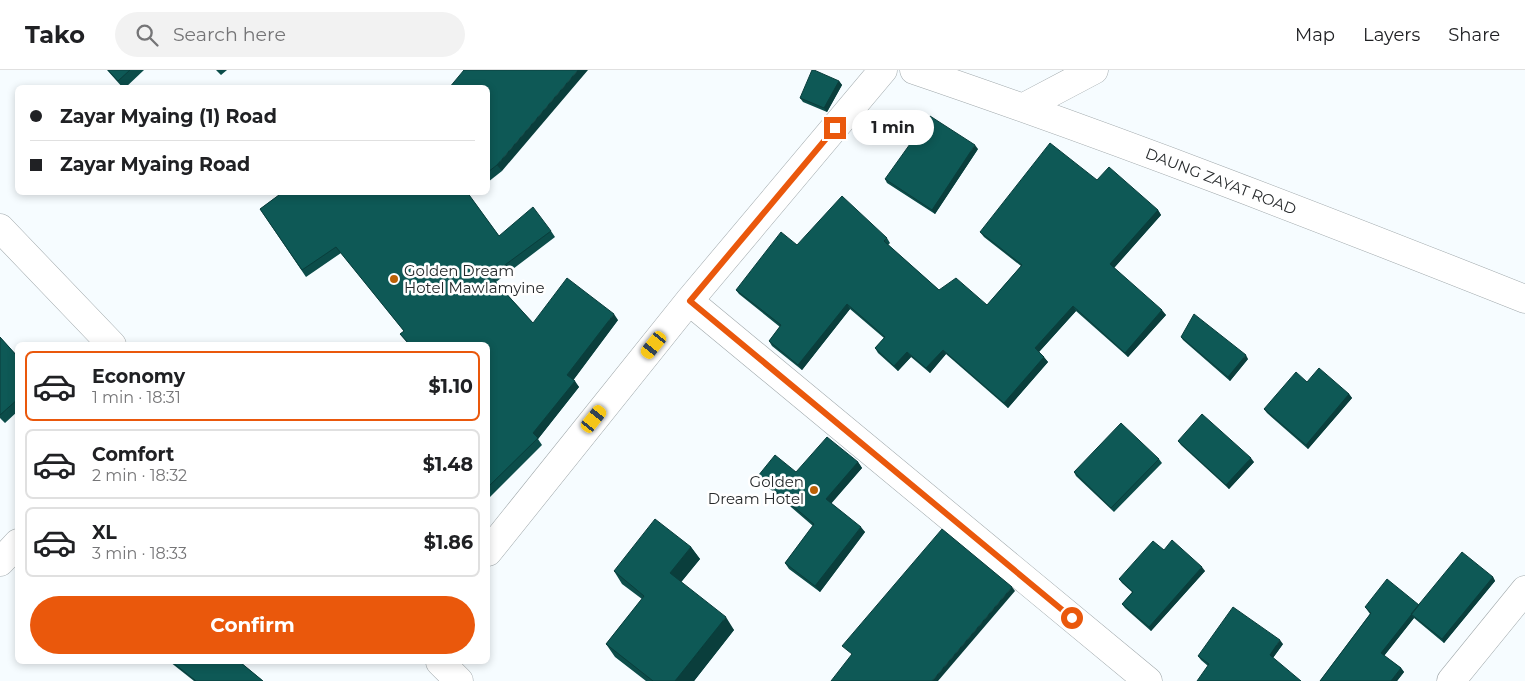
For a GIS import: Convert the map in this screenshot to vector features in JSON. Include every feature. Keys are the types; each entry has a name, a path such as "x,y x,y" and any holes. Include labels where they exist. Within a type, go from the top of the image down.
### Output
{"main road":[{"path":"490,550 690,301 883,70"},
{"name":"DAUNG ZAYAT ROAD","path":"914,70 1024,107 1340,225 1525,299"},
{"path":"1024,107 1094,70"},
{"path":"0,228 109,342"},
{"path":"690,301 1148,681"},
{"path":"0,562 15,546"},
{"path":"1451,681 1525,590"},
{"path":"442,664 459,681"}],"building":[{"path":"108,70 130,70 118,81"},
{"path":"464,70 578,70 497,165 490,170 490,85 452,85"},
{"path":"812,70 839,81 824,108 800,98"},
{"path":"930,116 975,145 932,210 885,179"},
{"path":"1050,143 1097,180 1109,167 1158,210 1110,264 1162,310 1125,353 1073,306 1035,348 1044,357 1004,403 943,350 926,368 907,352 894,366 875,348 885,337 847,304 798,365 769,341 781,325 736,290 781,232 797,245 842,196 887,238 884,241 939,290 956,278 987,305 1022,265 980,232"},
{"path":"279,195 469,195 499,236 533,207 551,231 490,276 533,323 567,278 614,314 567,375 575,381 533,433 538,438 490,485 490,342 407,342 400,334 404,331 336,247 302,270 260,209"},
{"path":"1194,314 1246,355 1228,377 1181,337"},
{"path":"0,337 15,354 15,402 0,415"},
{"path":"1319,368 1349,394 1306,445 1264,409 1296,372 1307,382"},
{"path":"1202,414 1251,458 1226,485 1178,441"},
{"path":"1121,423 1159,459 1111,508 1074,472"},
{"path":"827,437 858,462 826,499 861,527 815,586 785,563 814,524 758,476 775,455 796,472"},
{"path":"655,519 691,547 670,573 726,617 675,681 653,681 606,644 644,596 614,571"},
{"path":"942,529 1012,587 932,681 831,681 852,654 842,646"},
{"path":"1172,540 1202,567 1149,627 1122,604 1133,592 1119,579 1153,541 1164,550"},
{"path":"1462,552 1493,577 1442,639 1411,614"},
{"path":"1387,579 1419,605 1381,653 1401,668 1391,681 1320,681 1371,613 1365,607"},
{"path":"1233,607 1280,640 1270,655 1301,681 1197,681 1209,664 1198,656"},
{"path":"175,664 242,664 263,681 196,681"}],"place":[{"name":"Golden Dream Hotel Mawlamyine","path":"394,279"},
{"name":"Golden Dream Hotel","path":"814,490"}],"route":[{"path":"835,128 690,301 1072,618"}]}
